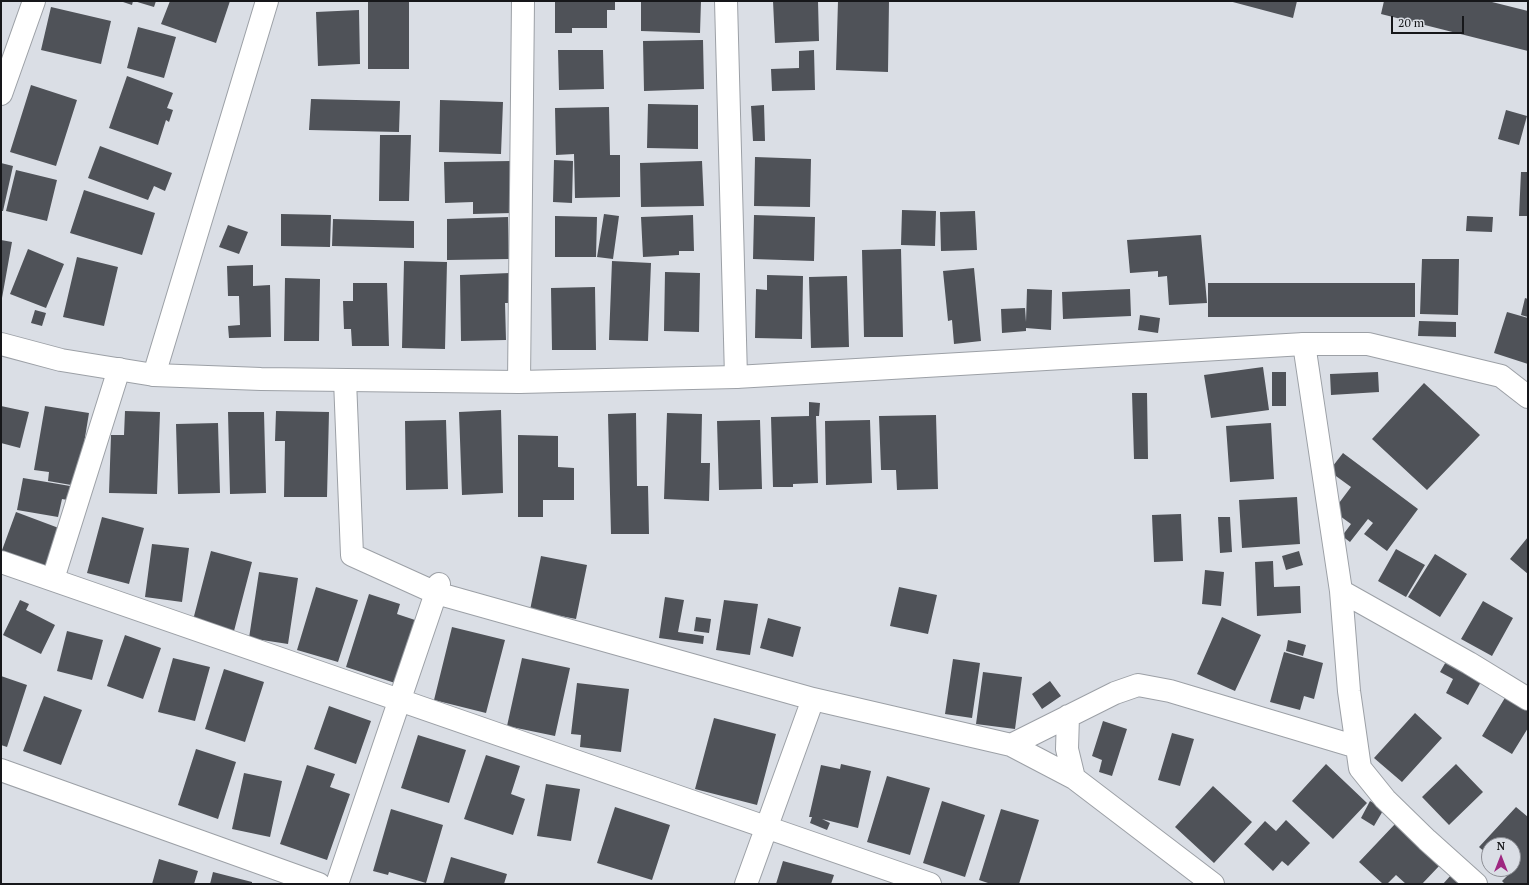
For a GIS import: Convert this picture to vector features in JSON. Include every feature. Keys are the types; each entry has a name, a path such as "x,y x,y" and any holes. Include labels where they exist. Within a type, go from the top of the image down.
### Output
{"street":[{"path":"1,94 34,1"},
{"path":"154,375 267,1"},
{"path":"519,382 523,1"},
{"path":"726,1 736,376"},
{"path":"1,344 61,360 154,375 261,379 519,382 736,376 1304,344 1368,344 1501,376 1528,397"},
{"path":"1304,344 1341,591 1349,691 1360,768 1385,799 1427,840 1476,884"},
{"path":"53,580 119,369"},
{"path":"345,380 352,555 437,589 813,699 1010,745 1074,778 1213,884"},
{"path":"2,565 53,580 930,884"},
{"path":"337,884 437,589"},
{"path":"1341,591 1469,663 1528,699"},
{"path":"1010,745 1115,693 1138,685 1170,691 1357,747"},
{"path":"746,884 813,699"},
{"path":"1068,716 1067,749 1074,778"},
{"path":"1,770 319,884"}],"building":[{"path":"120,1 133,1 132,5"},
{"path":"134,1 156,1 154,7"},
{"path":"170,1 230,1 216,43 161,24"},
{"path":"368,1 409,1 409,69 368,69"},
{"path":"555,1 615,1 615,10 607,10 607,28 572,28 572,33 555,33"},
{"path":"641,1 701,1 700,33 641,31"},
{"path":"773,1 818,1 819,41 775,43"},
{"path":"838,1 889,1 888,72 836,70"},
{"path":"1229,1 1297,1 1293,18"},
{"path":"1384,1 1488,1 1528,11 1528,51 1381,14"},
{"path":"51,7 111,21 101,64 41,50"},
{"path":"359,10 360,64 318,66 316,12"},
{"path":"138,27 176,37 164,78 127,68"},
{"path":"703,40 704,89 644,91 643,41"},
{"path":"558,50 603,50 604,89 559,90"},
{"path":"814,50 815,90 772,91 771,69 799,68 799,51"},
{"path":"127,76 173,93 167,108 173,110 169,122 166,120 158,145 109,128"},
{"path":"31,85 77,100 56,166 10,152"},
{"path":"311,99 400,101 399,132 309,130"},
{"path":"440,100 503,102 501,154 439,152"},
{"path":"648,104 698,105 698,149 647,148"},
{"path":"764,105 765,141 753,141 751,106"},
{"path":"609,107 610,155 620,155 620,197 575,198 574,154 556,155 555,108"},
{"path":"1506,110 1527,116 1519,145 1498,139"},
{"path":"380,135 411,135 409,201 379,201"},
{"path":"100,146 172,173 165,191 154,186 148,200 88,178"},
{"path":"755,157 811,159 810,207 754,206"},
{"path":"554,160 573,161 572,203 553,202"},
{"path":"511,161 512,213 473,214 473,202 445,203 444,162"},
{"path":"702,161 704,206 641,207 640,163"},
{"path":"1,163 13,166 3,211 1,211"},
{"path":"16,170 57,180 47,221 6,211"},
{"path":"1521,172 1528,172 1528,216 1519,216"},
{"path":"84,190 155,213 142,255 70,233"},
{"path":"902,210 936,211 935,246 901,245"},
{"path":"975,211 977,250 941,251 940,212"},
{"path":"281,214 331,215 330,247 281,246"},
{"path":"604,214 619,216 613,259 597,257"},
{"path":"693,215 694,251 679,251 679,255 643,257 641,217"},
{"path":"754,215 815,217 814,261 753,259"},
{"path":"555,216 597,217 596,257 555,257"},
{"path":"1467,216 1493,217 1492,232 1466,231"},
{"path":"508,217 509,259 447,260 447,219"},
{"path":"333,219 414,221 414,248 332,246"},
{"path":"228,225 248,232 239,254 219,247"},
{"path":"1201,235 1207,303 1169,305 1167,276 1158,277 1158,271 1130,273 1127,240"},
{"path":"1,240 12,242 2,298 1,297"},
{"path":"28,249 64,264 46,308 10,294"},
{"path":"901,249 903,337 864,337 862,250"},
{"path":"77,257 118,267 104,326 63,317"},
{"path":"1422,259 1459,259 1458,315 1420,314"},
{"path":"404,261 447,262 445,349 402,348"},
{"path":"612,261 651,263 648,341 609,340"},
{"path":"253,265 253,286 270,285 271,337 229,338 228,326 240,325 239,296 228,296 227,266"},
{"path":"974,268 981,341 954,344 952,320 948,321 943,271"},
{"path":"665,272 700,273 699,332 664,331"},
{"path":"510,273 511,303 505,303 506,340 461,341 460,275"},
{"path":"767,275 803,276 802,339 755,338 756,289 767,290"},
{"path":"847,276 849,347 811,348 809,277"},
{"path":"285,278 320,279 319,341 284,341"},
{"path":"353,283 387,283 389,346 352,346 351,329 344,329 343,301 353,301"},
{"path":"1208,283 1415,283 1415,317 1208,317"},
{"path":"595,287 596,350 552,350 551,288"},
{"path":"1027,289 1052,290 1051,330 1026,328 1026,331 1002,333 1001,309 1025,308 1026,322"},
{"path":"1130,289 1131,316 1063,319 1062,292"},
{"path":"1525,298 1528,299 1528,317 1521,315"},
{"path":"35,310 46,313 42,326 31,323"},
{"path":"1507,312 1528,318 1528,364 1494,353"},
{"path":"1140,315 1160,318 1158,333 1138,330"},
{"path":"1419,321 1456,322 1456,337 1418,336"},
{"path":"1263,367 1269,410 1211,418 1204,375"},
{"path":"1272,372 1286,372 1286,406 1272,406"},
{"path":"1378,372 1379,392 1331,395 1330,374"},
{"path":"1424,383 1480,435 1427,490 1372,439"},
{"path":"1132,393 1147,393 1148,459 1134,459"},
{"path":"809,402 820,403 819,416 816,416 818,483 793,484 793,487 773,487 771,417 809,416"},
{"path":"1,406 29,412 20,448 1,443"},
{"path":"45,406 89,413 77,486 48,481 49,472 34,470"},
{"path":"501,410 503,493 462,495 459,412"},
{"path":"125,411 160,412 157,494 109,493 111,435 124,435"},
{"path":"276,411 329,412 327,497 284,497 285,441 275,441"},
{"path":"228,412 264,412 266,493 230,494"},
{"path":"636,413 637,486 648,486 649,534 611,534 608,414"},
{"path":"667,413 702,414 701,463 710,463 709,501 664,499"},
{"path":"936,415 938,489 897,490 896,470 881,470 879,416"},
{"path":"446,420 448,489 406,490 405,421"},
{"path":"760,420 762,489 719,490 717,421"},
{"path":"870,420 872,483 826,485 825,421"},
{"path":"218,423 220,493 178,494 176,424"},
{"path":"1271,423 1274,479 1230,482 1226,426"},
{"path":"518,435 558,436 558,467 574,468 574,500 543,500 543,517 518,517"},
{"path":"1343,453 1418,509 1387,551 1364,534 1373,523 1368,519 1350,542 1342,536 1351,524 1333,511 1351,487 1329,471"},
{"path":"23,478 76,487 73,501 62,499 58,517 17,510"},
{"path":"1297,497 1300,544 1242,548 1239,500"},
{"path":"16,512 64,530 49,571 1,553"},
{"path":"1181,514 1183,561 1154,562 1152,515"},
{"path":"102,517 144,528 129,584 87,573"},
{"path":"1218,517 1230,517 1232,552 1220,553"},
{"path":"1528,537 1528,574 1510,559"},
{"path":"152,544 189,548 182,602 145,597"},
{"path":"1396,549 1425,565 1406,597 1378,581"},
{"path":"211,551 252,562 234,631 193,620"},
{"path":"1299,551 1303,565 1286,570 1282,556"},
{"path":"1435,554 1467,574 1440,617 1408,597"},
{"path":"541,556 587,565 576,619 530,610"},
{"path":"1273,561 1274,587 1300,586 1301,613 1257,616 1255,562"},
{"path":"1205,570 1224,572 1221,606 1202,604"},
{"path":"259,572 298,578 288,644 249,638"},
{"path":"316,587 358,600 338,662 297,650"},
{"path":"899,587 937,595 928,634 890,626"},
{"path":"369,594 400,604 397,614 418,621 398,684 346,667"},
{"path":"665,597 684,600 678,632 704,636 703,644 659,638"},
{"path":"20,600 29,604 26,610 55,625 41,654 3,635"},
{"path":"724,600 758,604 750,655 716,650"},
{"path":"1483,601 1513,618 1492,656 1461,639"},
{"path":"696,617 711,619 709,633 694,631"},
{"path":"1222,617 1261,635 1235,691 1197,674"},
{"path":"768,618 801,627 793,657 760,648"},
{"path":"452,627 505,640 486,713 434,700"},
{"path":"67,631 103,640 92,680 57,671"},
{"path":"125,635 161,648 143,699 107,686"},
{"path":"1288,640 1306,645 1303,656 1286,651"},
{"path":"1284,652 1323,663 1314,699 1304,696 1300,710 1270,702"},
{"path":"1451,653 1486,673 1468,705 1446,693 1453,679 1440,672"},
{"path":"173,658 210,667 195,721 158,712"},
{"path":"522,658 570,668 555,736 507,726"},
{"path":"953,659 980,663 972,718 945,714"},
{"path":"224,669 264,682 245,742 205,729"},
{"path":"983,672 1022,677 1015,729 976,724"},
{"path":"1,676 27,685 7,747 1,745"},
{"path":"1050,681 1061,696 1042,709 1032,694"},
{"path":"577,683 629,689 621,752 580,747 581,735 571,734"},
{"path":"1509,691 1528,702 1528,728 1512,754 1482,736"},
{"path":"44,696 82,710 61,765 23,751"},
{"path":"329,706 371,721 356,764 314,749"},
{"path":"1415,713 1442,738 1402,782 1374,758"},
{"path":"714,718 776,734 757,805 695,789"},
{"path":"1103,721 1127,729 1112,776 1099,772 1102,760 1092,756"},
{"path":"1172,733 1194,739 1180,786 1158,780"},
{"path":"418,735 466,750 449,803 401,788"},
{"path":"196,749 236,762 218,819 178,805"},
{"path":"486,755 520,766 511,794 525,799 513,835 464,819"},
{"path":"841,764 871,771 858,828 822,819 830,823 827,830 810,823 812,817 809,817 821,765 840,769"},
{"path":"1326,764 1367,803 1333,839 1292,801"},
{"path":"1456,764 1483,792 1449,825 1422,797"},
{"path":"307,765 335,774 330,787 350,794 327,860 280,844"},
{"path":"244,773 282,781 270,837 232,829"},
{"path":"887,776 930,788 910,855 867,842"},
{"path":"546,784 580,789 571,841 537,836"},
{"path":"1213,786 1252,822 1214,863 1175,827"},
{"path":"942,801 985,815 965,877 923,863"},
{"path":"1370,801 1384,809 1374,826 1361,818"},
{"path":"615,807 670,825 652,880 597,863"},
{"path":"1516,807 1528,817 1528,884 1505,884 1502,881 1506,877 1521,877 1521,837 1488,837"},
{"path":"391,809 443,825 426,883 389,872 388,875 373,871"},
{"path":"1001,809 1039,820 1019,884 991,884 979,880"},
{"path":"1286,820 1310,843 1288,866 1282,861 1273,871 1244,844 1265,821 1276,831"},
{"path":"1395,824 1440,865 1422,884 1406,884 1396,875 1387,884 1383,884 1359,862"},
{"path":"451,857 507,874 504,884 443,884"},
{"path":"159,859 198,871 194,884 152,884"},
{"path":"783,861 834,875 831,884 776,884"},
{"path":"213,872 252,882 252,884 210,884"},
{"path":"1451,875 1461,884 1443,884"}]}
